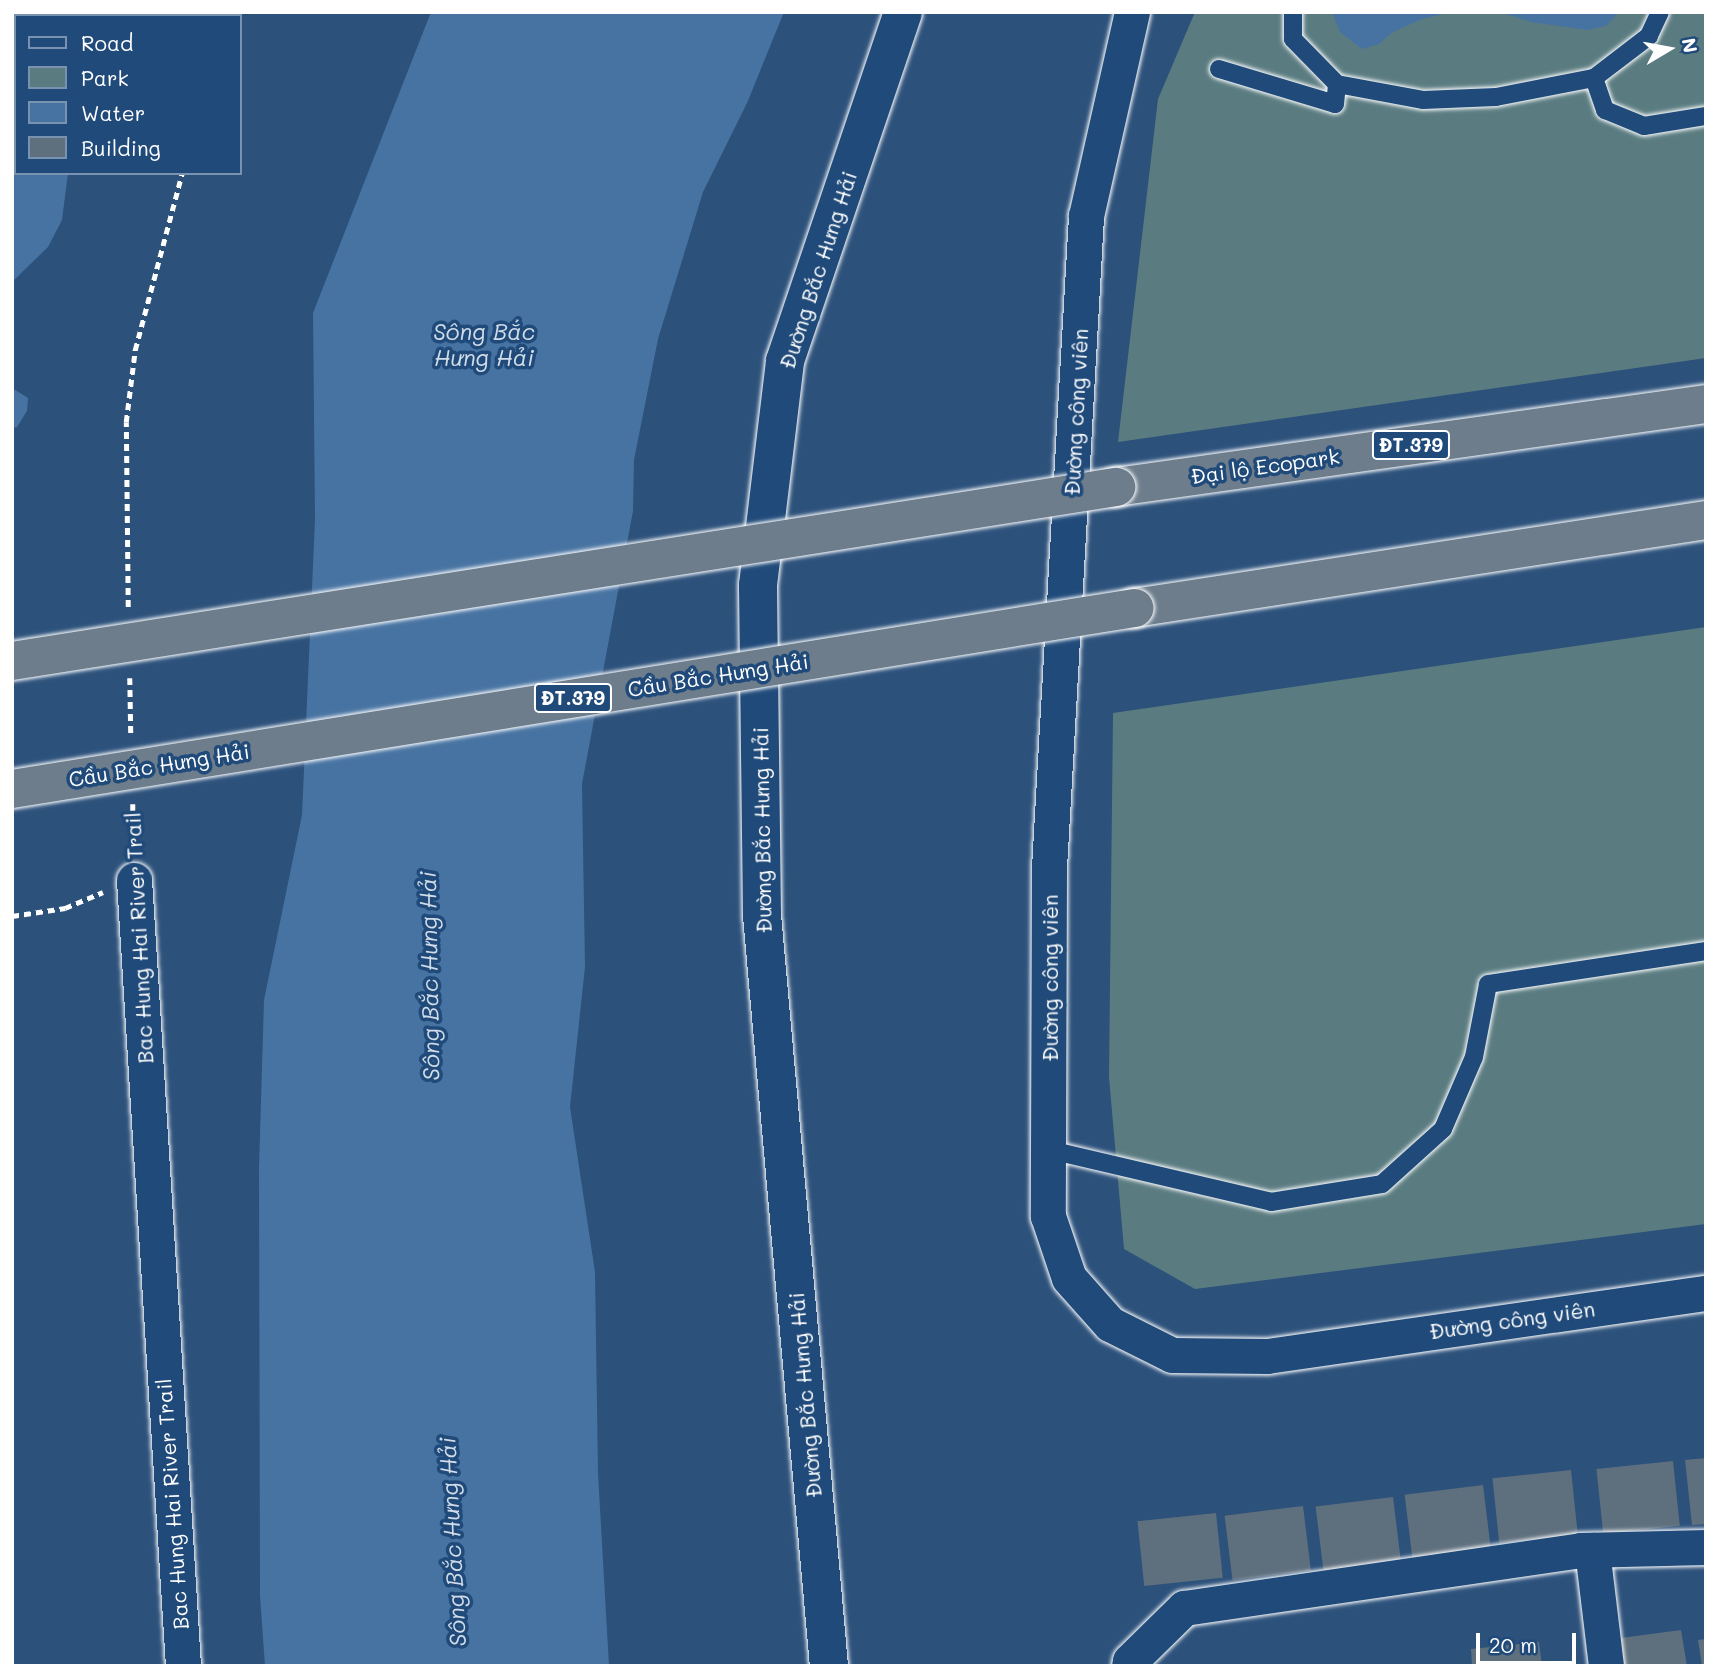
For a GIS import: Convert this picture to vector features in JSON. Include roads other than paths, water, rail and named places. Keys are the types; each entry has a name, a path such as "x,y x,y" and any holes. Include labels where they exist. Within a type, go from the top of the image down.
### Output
{"highway":[{"name":"Đại lộ Ecopark","path":"12,661 1116,487 1706,404"},
{"name":"Cầu Bắc Hưng Hải","path":"12,789 1134,608 1706,520"}],"street":[{"name":"Đường Bắc Hưng Hải","path":"829,1666 762,915 758,584 785,361 903,12"},
{"name":"Đường công viên","path":"1132,12 1086,216 1049,868 1051,1150 1048,1216 1069,1278 1110,1324 1172,1355 1267,1356 1706,1293"},
{"name":"Bac Hung Hai River Trail","path":"134,880 183,1666"},
{"path":"1129,1666 1130,1661 1184,1608 1592,1550 1706,1547"},
{"path":"1592,1550 1606,1666"}],"lane":[{"path":"1293,12 1293,38 1337,84 1423,100 1496,97 1594,78 1649,36 1660,12"},
{"path":"1219,69 1335,104 1337,84"},
{"path":"1594,78 1605,110 1644,126 1706,117"},
{"path":"1051,1150 1271,1202 1382,1184 1443,1129 1474,1057 1488,984 1706,951"}],"water":[{"path":"12,12 51,12 14,14 14,175 68,175 62,220 48,247 12,282"},
{"name":"Sông Bắc Hưng Hải","path":"431,12 784,12 747,103 703,192 658,339 634,460 633,511 582,784 585,967 570,1107 595,1272 598,1473 609,1666 265,1666 260,1596 259,1168 264,1000 302,815 315,519 313,313"},
{"path":"1332,12 1451,12 1422,19 1393,32 1379,44 1362,49 1340,32"},
{"path":"1500,12 1619,12 1606,26 1587,30 1531,22"},
{"path":"12,388 28,398 27,411 17,427 12,428"}]}
